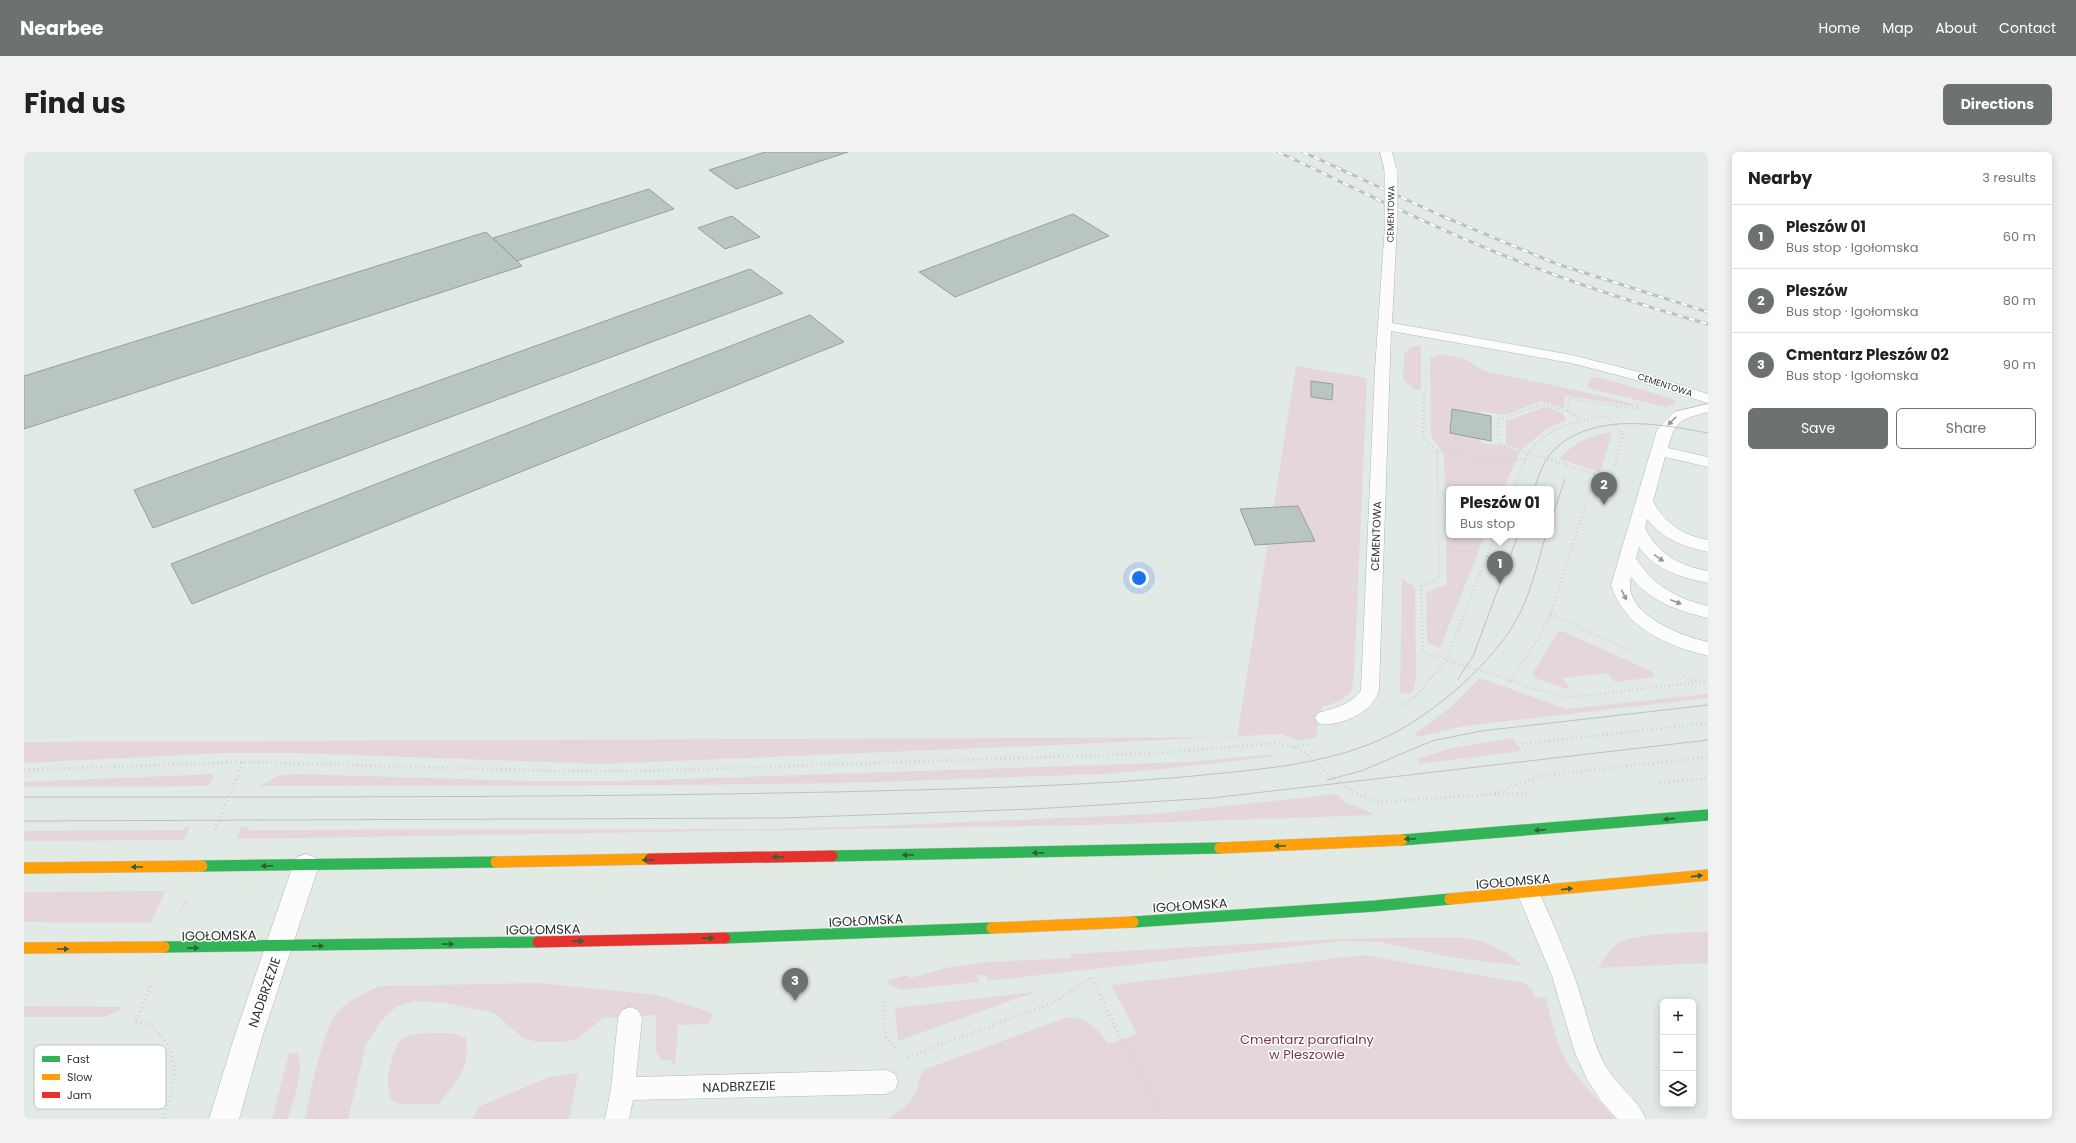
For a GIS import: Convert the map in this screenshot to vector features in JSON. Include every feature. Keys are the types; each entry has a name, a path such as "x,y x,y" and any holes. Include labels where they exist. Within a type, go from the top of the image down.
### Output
{"main road":[{"path":"24,868 306,866 1185,850 1438,838 1708,815"},
{"name":"IGOŁOMSKA","path":"24,948 279,947 776,937 1149,920 1375,906 1708,875"}],"street":[{"name":"NADBRZEZIE","path":"224,1119 247,1041 306,866"}],"lane":[{"name":"CEMENTOWA","path":"1325,718 1356,706 1368,698 1370,690 1382,369 1386,326 1391,225 1392,172 1386,152"},
{"name":"CEMENTOWA","path":"1386,326 1572,359 1634,375 1708,399"},
{"path":"1708,408 1686,412 1674,418 1665,430 1620,584 1624,597 1633,609 1648,623 1666,635 1690,645 1708,649"},
{"path":"1660,450 1708,462"},
{"path":"1644,500 1655,520 1670,532 1687,541 1708,546"},
{"path":"1637,528 1648,550 1663,562 1688,573 1708,578"},
{"path":"1628,558 1636,573 1656,592 1678,602 1708,612"},
{"path":"1528,892 1563,976 1587,1053 1596,1073 1610,1093 1634,1119"},
{"path":"617,1119 623,1089 630,1018"},
{"name":"NADBRZEZIE","path":"623,1089 886,1082"}],"path":[{"path":"1426,333 1426,390 1423,398 1423,438 1437,451 1467,456 1525,460"},
{"path":"1580,419 1568,411 1542,404 1498,420 1498,444 1611,479 1623,434"},
{"path":"1514,486 1527,454 1536,444 1553,431 1580,419 1607,416 1623,434 1628,435"},
{"path":"1437,451 1439,578 1421,586 1422,652 1563,698 1708,681"},
{"path":"1510,681 1533,647 1551,614 1595,474"},
{"path":"1394,711 1418,694 1447,659 1494,538"},
{"path":"1551,614 1635,653"},
{"path":"1677,672 1698,682"},
{"path":"1522,744 1708,723"},
{"path":"24,770 244,762 554,771 648,771 1161,753 1274,743 1294,747 1303,751 1352,792 1368,801 1379,802 1494,794 1536,794"},
{"path":"1294,747 1315,743"},
{"path":"1494,794 1539,776 1708,757"},
{"path":"216,827 244,762"},
{"path":"1653,784 1708,778"},
{"path":"179,916 187,897"},
{"path":"886,1082 905,1058 1054,1002 1092,977 1120,1040 1138,1075 1165,1119"},
{"path":"883,1001 886,1038"},
{"path":"144,1002 135,1023 148,1023 167,1043 174,1058 175,1070 173,1086 163,1119"}],"green space":[{"path":"1421,345 1421,389 1417,391 1403,380 1404,354 1411,347"},
{"path":"1441,354 1466,359 1480,369 1489,372 1589,393 1633,404 1634,406 1565,396 1564,408 1541,401 1505,415 1481,411 1481,414 1452,409 1450,433 1481,439 1481,443 1504,446 1520,452 1504,486 1446,486 1446,538 1484,538 1440,648 1427,643 1426,592 1447,585 1444,454 1431,435 1430,358"},
{"path":"1296,366 1367,378 1354,676 1351,692 1340,701 1322,707 1316,737 1299,741 1282,734 1237,736"},
{"path":"1598,377 1673,399 1676,403 1666,407 1588,388 1590,379"},
{"path":"1545,407 1562,413 1567,420 1548,428 1521,450 1506,444 1506,421"},
{"path":"1610,432 1612,434 1600,472 1559,459 1582,441"},
{"path":"1402,578 1415,587 1416,679 1413,691 1410,694 1400,692"},
{"path":"1562,631 1651,671 1655,677 1615,682 1608,673 1563,678 1570,688 1564,688 1535,678 1533,673 1558,632"},
{"path":"1480,678 1567,709 1708,694 1708,698 1464,726 1419,737 1414,734 1450,708"},
{"path":"1220,737 602,764 299,753 224,753 24,763 24,742"},
{"path":"1513,738 1522,751 1420,764 1416,759 1453,748"},
{"path":"1264,755 1279,756 1103,774 849,783 260,786 277,776 297,774 526,781 621,781 1188,762"},
{"path":"214,774 209,786 24,787 24,782"},
{"path":"1336,794 1347,803 1372,813 1373,815 1092,825 236,839 241,827 249,827 248,830 773,829 899,825 1152,814"},
{"path":"185,827 190,827 184,840 24,841 24,831 183,830"},
{"path":"165,891 151,923 24,922 24,892"},
{"path":"1708,931 1708,963 1598,968 1614,947 1629,939 1640,936"},
{"path":"1461,937 1494,946 1508,954 1523,966 1455,958 1379,942 1344,941 988,981 986,975 977,975 979,982 901,990 890,985 886,980 908,975 910,978 950,967 988,962 1071,958 1071,954 1336,939"},
{"name":"Cmentarz parafialny w Pleszowie","path":"1363,955 1525,983 1532,990 1534,996 1546,998 1554,1030 1565,1059 1585,1086 1616,1119 887,1119 910,1102 915,1094 919,1078 926,1069 1068,1017 1081,1019 1087,1022 1100,1033 1108,1044 1137,1034 1111,985"},
{"path":"540,983 657,995 713,1013 709,1024 678,1025 675,1067 671,1061 660,1059 656,1051 656,1015 603,1018 577,1039 562,1042 537,1042 523,1038 494,1013 446,1003 415,1001 396,1007 381,1021 366,1045 348,1119 305,1119 322,1046 332,1019 338,1011 358,996 380,986"},
{"path":"1035,992 898,1041 895,1008"},
{"path":"24,1006 124,1007 105,1017 24,1017"},
{"path":"426,1033 451,1033 466,1038 466,1058 461,1074 439,1104 401,1104 392,1101 389,1093 388,1079 390,1065 397,1043 410,1035"},
{"path":"289,1053 297,1053 299,1059 299,1076 295,1095 288,1119 272,1119"},
{"path":"578,1073 569,1119 472,1119 480,1106 549,1077"}],"building":[{"path":"765,152 848,152 736,189 709,170"},
{"path":"649,189 674,209 517,261 493,238"},
{"path":"1073,214 1109,236 955,297 919,272"},
{"path":"732,216 760,237 725,249 698,228"},
{"path":"486,232 522,266 24,429 24,376"},
{"path":"750,269 783,293 153,528 134,490"},
{"path":"810,315 844,342 192,604 171,564"},
{"path":"1311,381 1333,384 1332,400 1311,397"},
{"path":"1452,409 1491,416 1491,441 1450,433"},
{"path":"1298,506 1315,541 1255,545 1240,509"}],"tram line":[{"path":"1535,486 1544,464 1553,451 1569,438 1587,430 1607,425 1648,424 1708,433"},
{"path":"1554,511 1565,479"},
{"path":"1458,679 1474,654 1517,538"},
{"path":"24,797 372,797 836,792 1116,782 1237,772 1282,766 1326,758 1348,752 1390,735 1426,713 1464,683 1481,666 1510,631 1524,604 1545,538"},
{"path":"1327,780 1361,771 1432,741 1481,731 1708,705"},
{"path":"24,821 782,818 1033,809 1212,798 1708,740"}],"railway":[{"path":"1278,152 1415,217 1498,253 1602,292 1708,324"},
{"path":"1303,152 1442,216 1557,264 1708,312"}],"traffic: fast":[{"path":"1402,840 1708,815"},
{"path":"832,856 1220,848"},
{"path":"202,866 496,862"},
{"path":"1133,922 1375,906 1450,899"},
{"path":"725,938 992,928"},
{"path":"164,947 538,942"}],"traffic: slow":[{"path":"1220,848 1402,840"},
{"path":"496,862 650,859"},
{"path":"24,868 202,866"},
{"path":"1450,899 1708,875"},
{"path":"992,928 1133,922"},
{"path":"24,948 164,947"}],"traffic: jam":[{"path":"650,859 832,856"},
{"path":"538,942 725,938"}],"place":[{"name":"Pleszów","path":"1604,505"},
{"name":"Pleszów 01","path":"1500,584"},
{"name":"Cmentarz Pleszów 02","path":"795,1001"}]}
